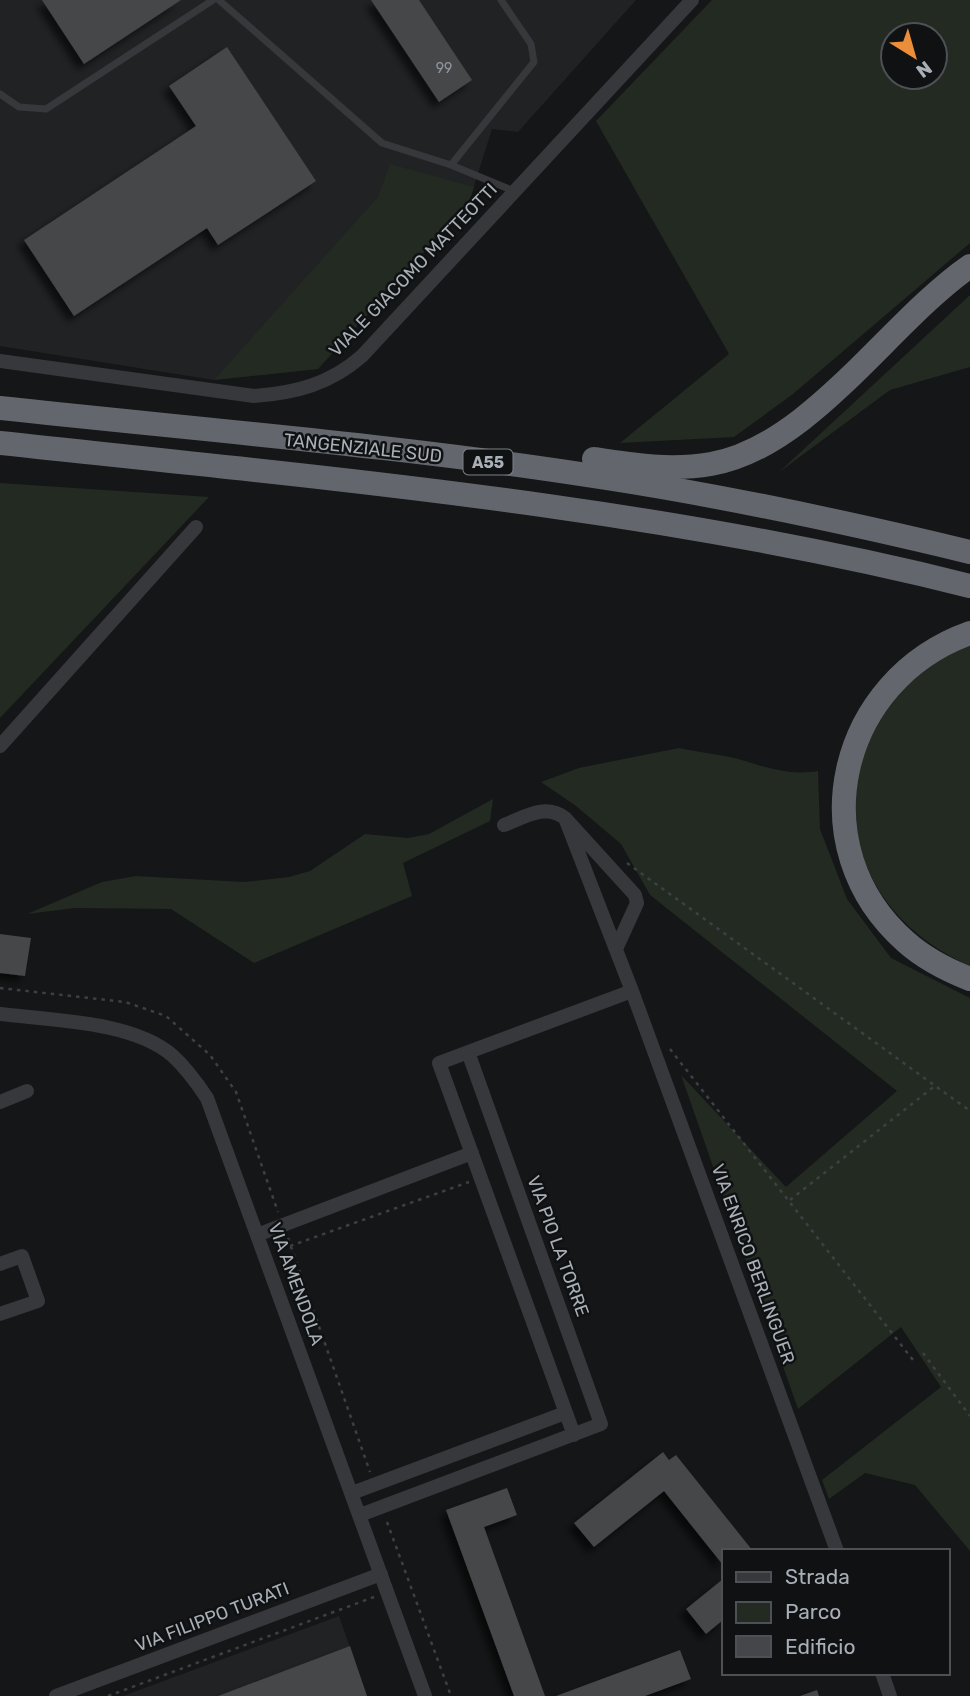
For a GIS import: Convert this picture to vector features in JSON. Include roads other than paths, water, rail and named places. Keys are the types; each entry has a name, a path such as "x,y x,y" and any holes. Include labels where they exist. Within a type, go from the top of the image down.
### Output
{"highway":[{"path":"420,453 534,450 657,468 712,464 739,456 765,443 818,405 927,301 970,266"},
{"name":"TANGENZIALE SUD","path":"0,408 420,453 694,492 862,526 970,552"},
{"name":"TANGENZIALE SUD","path":"0,443 343,481 664,521 807,549 970,586"},
{"path":"970,633 948,640 917,660 896,677 879,698 852,752 844,789 843,811 860,882 881,915 925,958 970,979"}],"street":[{"name":"VIALE GIACOMO MATTEOTTI","path":"0,361 254,396 307,388 326,382 362,356 692,0"},
{"path":"0,746 196,527"},
{"path":"504,825 545,810 556,811 615,864 635,895 637,903 620,935 616,949"},
{"name":"VIA ENRICO BERLINGUER","path":"565,818 652,1044 836,1549"},
{"path":"591,883 597,870 615,864"},
{"path":"574,1435 439,1063 632,991"},
{"name":"VIA AMENDOLA","path":"2,1015 114,1029 144,1039 171,1054 207,1098 425,1696"},
{"name":"VIA PIO LA TORRE","path":"360,1515 601,1424 468,1052"},
{"path":"0,1102 27,1091"},
{"path":"257,1235 472,1153"},
{"path":"0,1264 22,1256 38,1301 0,1314"},
{"path":"352,1493 565,1413"},
{"name":"VIA FILIPPO TURATI","path":"56,1696 381,1574"},
{"path":"883,1675 890,1696"}],"lane":[{"path":"0,94 19,107 46,109 213,0"},
{"path":"219,0 382,143 451,165 515,191"},
{"path":"451,165 534,62 531,44 501,0"}]}
